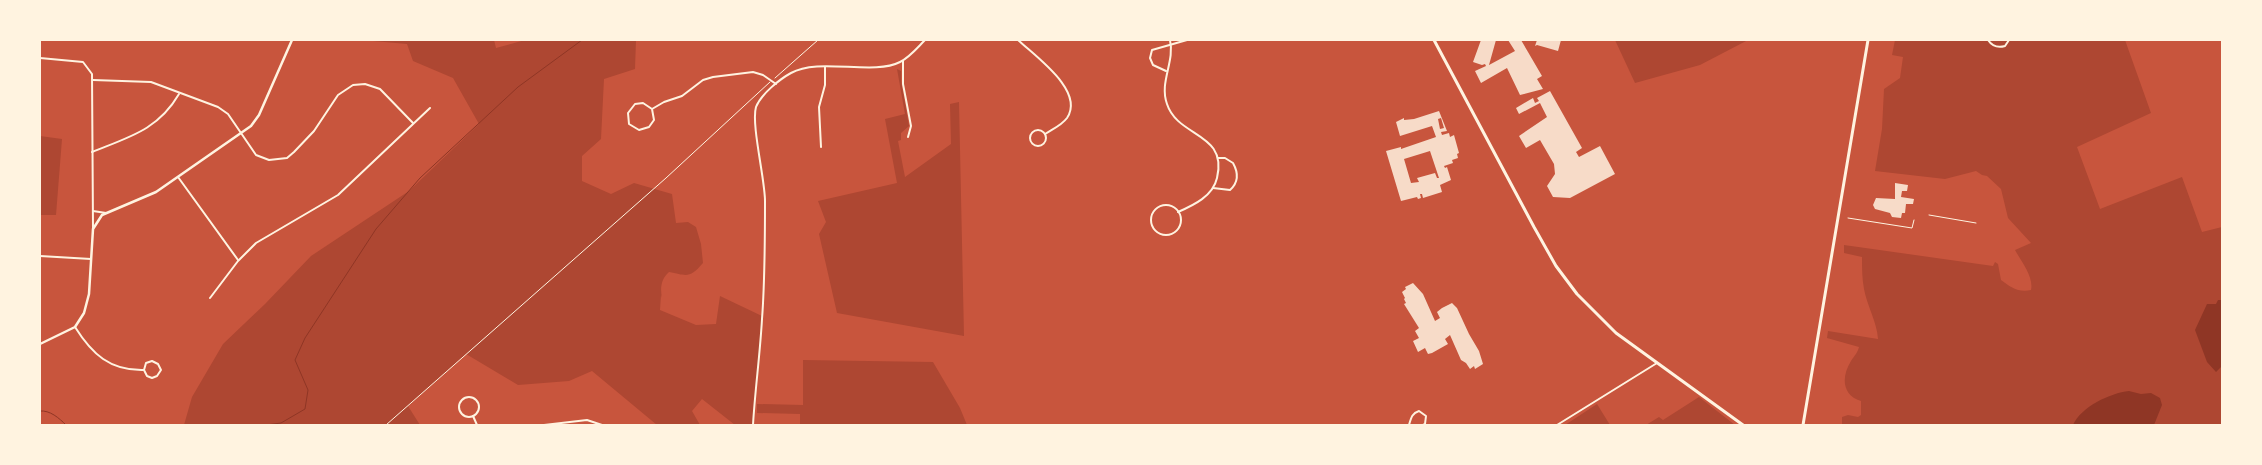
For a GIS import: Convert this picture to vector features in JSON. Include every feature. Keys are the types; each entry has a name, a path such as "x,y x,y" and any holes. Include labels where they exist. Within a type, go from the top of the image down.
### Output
{"main road":[{"path":"1434,40 1534,227 1562,274 1581,299 1606,324 1743,425"},
{"path":"1803,425 1868,40"}],"street":[{"path":"93,230 96,222 106,213 146,197 251,126 259,115 292,40"},
{"path":"753,425 754,392 762,318 765,199 755,113 760,101 776,84 800,69 888,66 902,61 925,40"},
{"path":"1018,40 1064,84 1070,94 1071,106 1068,117 1045,134"},
{"path":"1170,40 1172,53 1167,72 1165,97 1173,117 1210,143 1218,158 1218,174 1213,188 1204,198 1178,212"},
{"path":"1167,72 1153,65 1150,56 1154,49 1187,40"},
{"path":"1988,40 1993,45 2000,47 2005,46 2009,40"},
{"path":"40,58 83,62 91,70 93,80 93,230 88,303 82,318 75,327 40,344"},
{"path":"902,61 904,87 911,126 908,137"},
{"path":"821,147 819,107 825,84 825,67"},
{"path":"652,109 664,102 687,94 703,80 713,76 753,72 763,75 776,84"},
{"path":"93,80 151,82 223,110 251,149 261,158 278,160 287,158 309,138 342,90 358,84 365,84 380,89 413,123"},
{"path":"92,152 152,126 171,107 179,93"},
{"path":"643,103 652,109 654,117 649,127 639,130 630,124 628,113 632,106 643,103"},
{"path":"210,298 238,261 256,243 338,195 430,108"},
{"path":"1041,130 1045,134 1044,144 1036,146 1032,143 1031,135 1034,131 1041,130"},
{"path":"1213,188 1230,190 1237,177 1233,163 1225,158 1218,158"},
{"path":"178,177 238,261"},
{"path":"1171,206 1178,212 1180,223 1174,232 1163,234 1153,228 1152,216 1159,207 1171,206"},
{"path":"93,210 106,213"},
{"path":"40,256 91,259"},
{"path":"75,327 89,348 102,359 118,367 144,370 152,378 157,376 161,370 158,364 152,361 146,364 144,370"},
{"path":"1557,425 1657,363"},
{"path":"466,397 474,398 478,402 478,410 473,416 466,417 459,410 460,401 466,397"},
{"path":"1409,425 1411,417 1415,412 1419,411 1426,416 1426,424 1423,425"},
{"path":"473,416 477,425"},
{"path":"544,425 587,420 602,425"}],"lane":[{"path":"1929,215 1976,223"},
{"path":"1848,218 1912,228 1914,220"}],"path":[{"path":"386,425 666,178 818,40"}],"shaded area":[{"path":"362,40 494,40 496,48 525,40 636,40 635,69 604,79 601,139 582,156 582,181 611,194 634,183 672,194 676,223 688,222 696,227 701,244 703,263 688,275 669,272 666,275 662,284 660,310 696,325 716,324 720,296 762,316 753,425 735,425 702,399 692,411 700,425 657,425 592,371 569,381 518,385 466,354 408,406 420,425 184,425 192,397 223,344 311,256 409,191 479,124 453,78 413,61 407,44"},
{"path":"1615,40 1748,40 1700,65 1635,83"},
{"path":"1895,40 2125,40 2151,113 2077,147 2100,209 2182,177 2202,232 2222,227 2222,425 1842,425 1842,417 1848,415 1858,417 1861,415 1861,401 1850,394 1845,385 1848,367 1859,347 1827,338 1828,331 1878,339 1876,326 1864,289 1862,257 1844,253 1844,245 1993,266 1995,262 1998,264 2001,280 2019,290 2031,290 2029,275 2015,250 2031,243 2008,218 2001,189 1987,176 1976,171 1945,179 1875,171 1882,129 1884,89 1900,78 1903,57 1892,55"},
{"path":"897,69 901,71 909,126 901,133 901,140 898,141 905,177 951,144 950,104 959,102 964,336 837,313 819,234 826,222 818,201 897,183 885,119 905,114"},
{"path":"40,136 62,139 56,215 40,215"},
{"path":"2218,300 2222,300 2222,366 2216,372 2207,362 2195,330 2207,304 2216,304"},
{"path":"803,360 933,362 960,408 967,425 800,425 800,414 757,413 757,404 803,405"},
{"path":"2129,391 2141,394 2151,393 2160,398 2162,405 2154,425 2073,425 2082,412 2097,402 2121,392"},
{"path":"1699,397 1735,425 1646,425 1659,417 1663,420"},
{"path":"1597,404 1610,425 1565,425"}],"building":[{"path":"1481,40 1496,40 1489,65 1515,51 1508,40 1521,40 1542,76 1537,79 1543,89 1520,95 1507,68 1481,83 1475,71 1486,66 1485,64 1473,62"},
{"path":"1537,40 1561,40 1558,51 1535,46"},
{"path":"1550,91 1582,148 1576,152 1579,157 1600,146 1615,174 1570,198 1553,197 1547,186 1555,174 1554,164 1540,140 1526,148 1519,136 1547,117 1540,103 1519,114 1516,108 1533,98 1535,103 1539,101 1537,98"},
{"path":"1439,111 1447,131 1441,132 1442,135 1449,133 1450,137 1454,135 1459,153 1457,154 1458,158 1452,160 1453,163 1444,166 1445,168 1447,167 1451,180 1440,185 1442,192 1423,198 1422,194 1420,194 1421,198 1418,199 1417,197 1401,201 1386,151 1401,147 1401,149 1436,137 1432,126 1400,136 1396,122 1404,118 1404,120 1414,119","holes":["1441,118 1444,128 1440,129 1438,119","1430,151 1439,178 1437,178 1435,173 1417,178 1419,182 1411,183 1404,159"]},
{"path":"1895,183 1908,185 1907,191 1902,191 1901,197 1914,199 1913,204 1906,204 1905,213 1902,213 1901,218 1892,217 1890,213 1875,209 1873,205 1876,198 1895,199"},
{"path":"1413,283 1423,294 1435,321 1440,318 1437,312 1442,308 1452,303 1457,308 1479,351 1483,364 1475,369 1474,366 1470,369 1461,360 1450,335 1445,339 1448,344 1432,353 1428,354 1425,348 1418,352 1413,341 1419,338 1415,331 1419,328 1404,304 1406,303 1402,292 1406,289 1405,287"}],"waterway":[{"path":"266,425 281,423 305,409 308,390 295,360 305,338 376,229 420,178 518,87 582,40"},
{"path":"40,411 51,413 66,425"}]}
